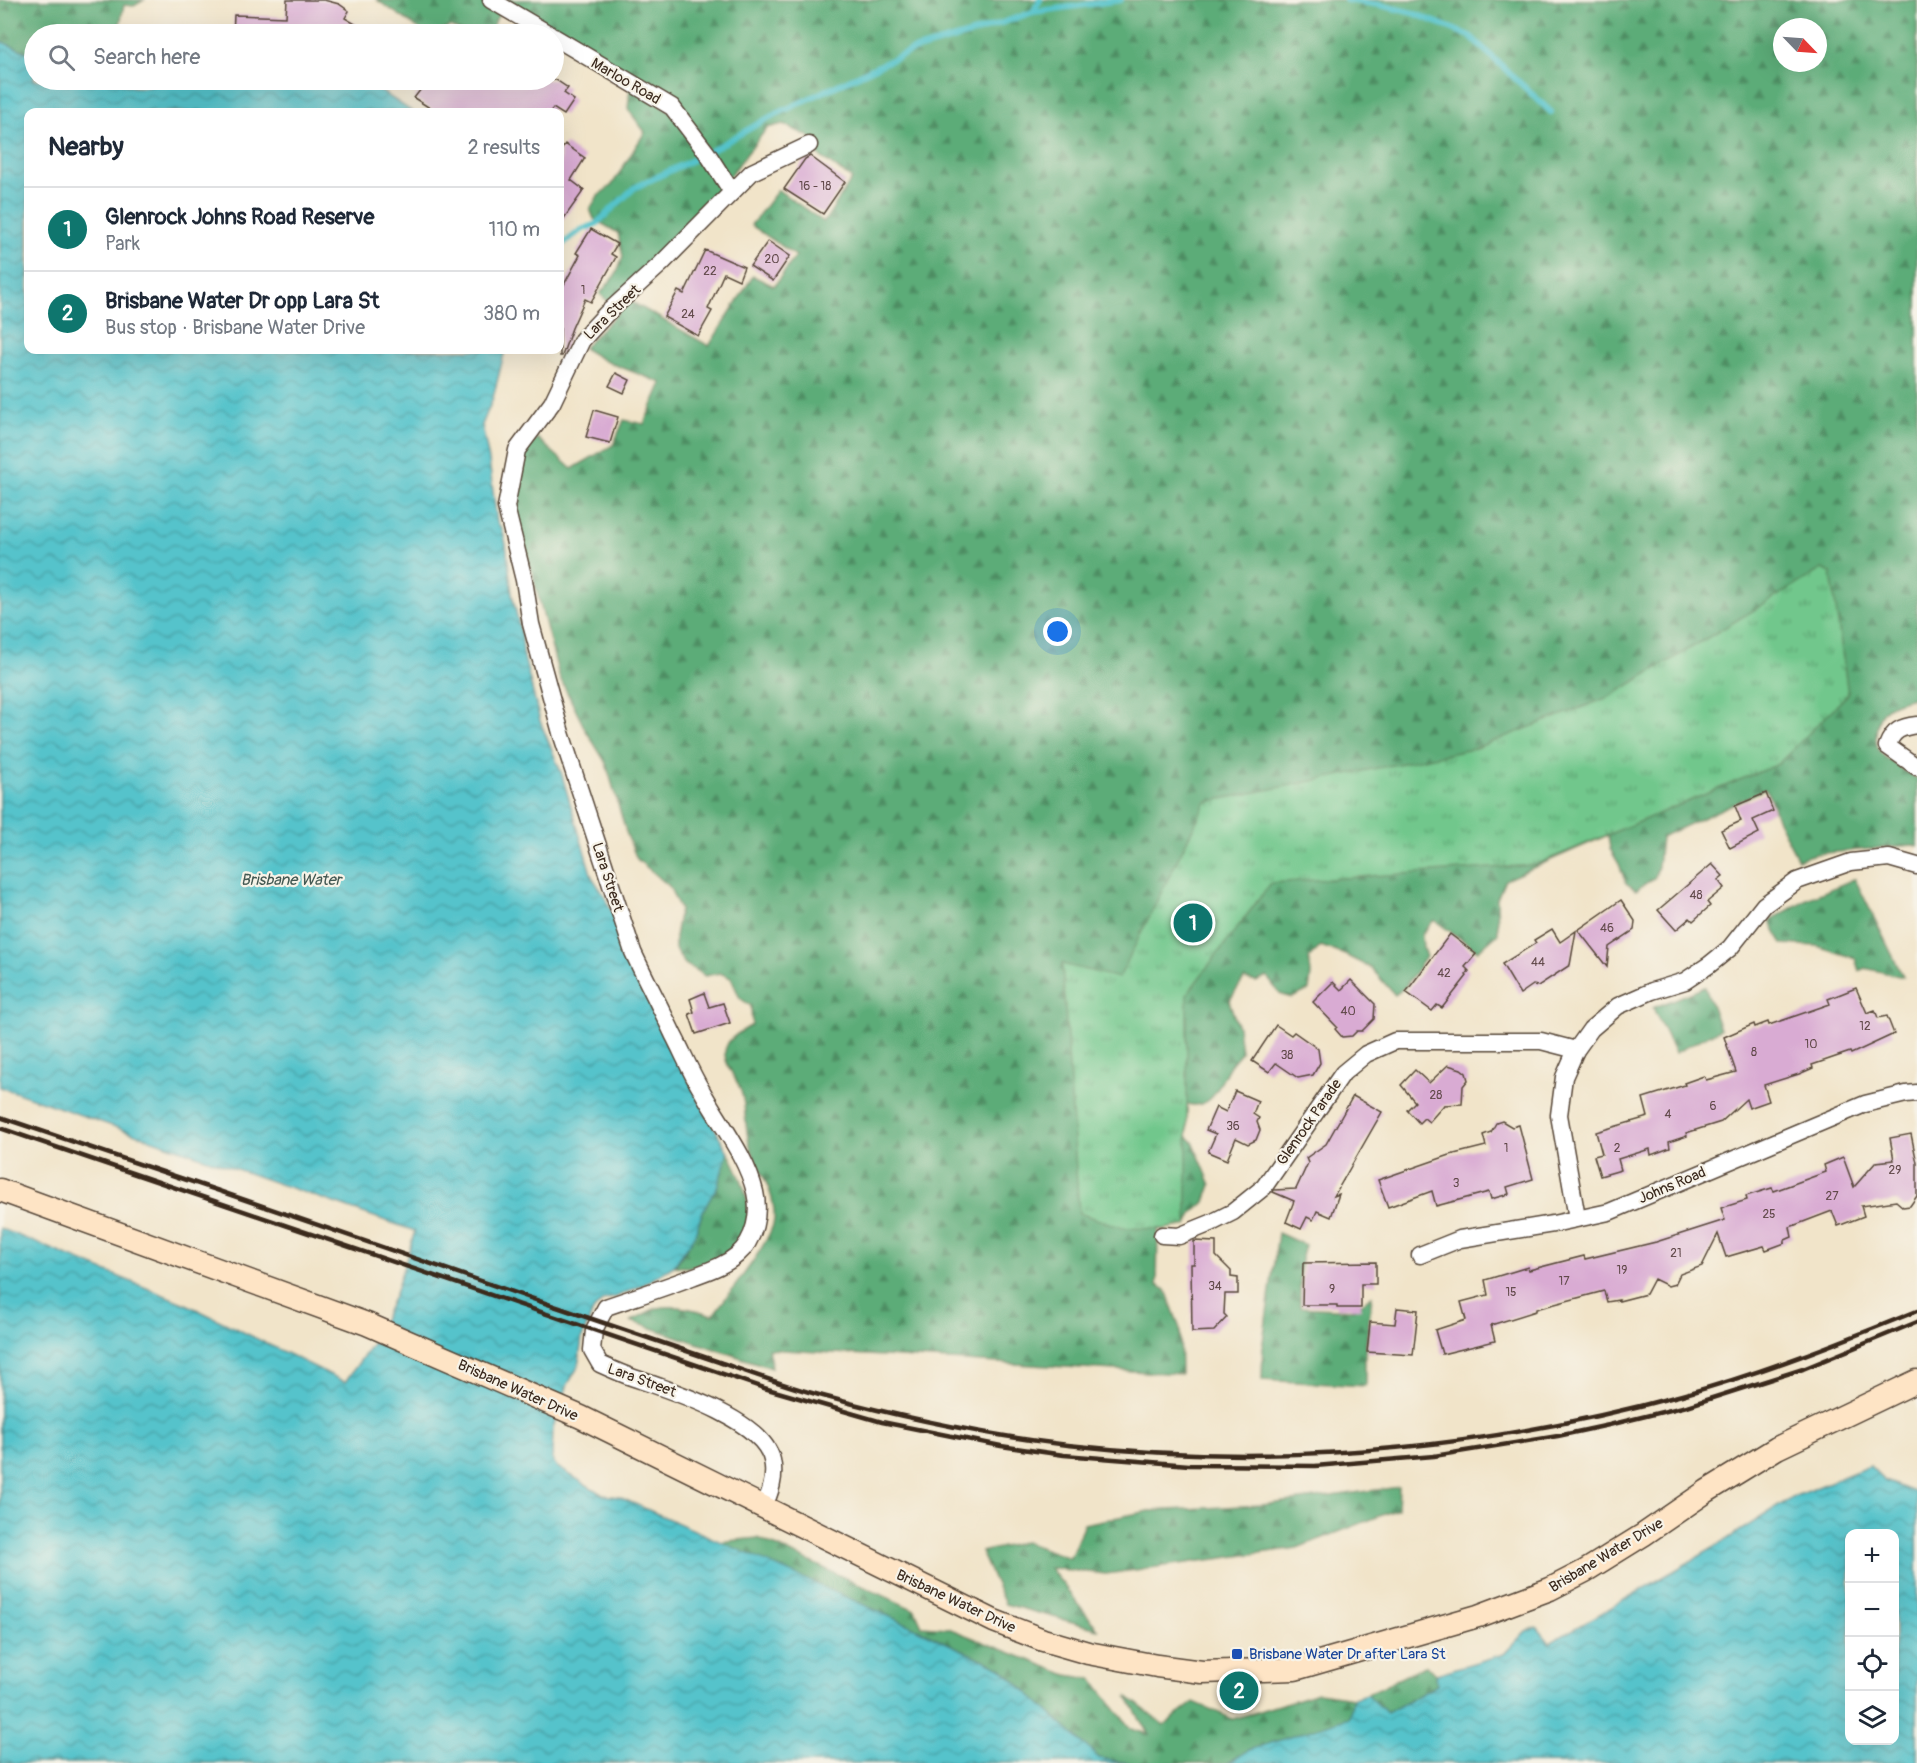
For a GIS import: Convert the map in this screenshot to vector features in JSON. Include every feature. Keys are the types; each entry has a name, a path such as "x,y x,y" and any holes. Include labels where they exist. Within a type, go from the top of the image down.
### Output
{"main road":[{"name":"Brisbane Water Drive","path":"0,1190 367,1324 581,1417 994,1621 1043,1640 1088,1653 1124,1661 1202,1672 1295,1669 1478,1616 1550,1589 1585,1571 1643,1535 1707,1491 1777,1448 1917,1381"}],"street":[{"path":"491,0 532,24"},
{"name":"Marloo Road","path":"564,43 672,107 707,153 732,192"},
{"name":"Lara Street","path":"764,1509 772,1489 774,1473 772,1458 765,1446 751,1432 711,1406 600,1364 592,1350 594,1330 606,1307 654,1292 718,1267 738,1254 748,1243 753,1231 756,1216 755,1193 746,1168 726,1128 702,1092 633,952 551,700 531,624 524,580 506,507 517,450 552,403 582,340 606,314 668,258 752,172 809,145"},
{"path":"1917,725 1900,727 1891,735 1887,746 1917,767"},
{"path":"1577,1218 1559,1115 1564,1077 1576,1050 1591,1029 1618,1006 1652,991 1685,981 1709,965 1730,948 1764,905 1797,881 1851,862 1889,858 1917,866"},
{"name":"Glenrock Parade","path":"1162,1235 1179,1236 1211,1223 1233,1212 1264,1187 1343,1073 1366,1054 1395,1041 1541,1041 1576,1050"},
{"name":"Johns Road","path":"1420,1255 1460,1239 1553,1224 1609,1212 1865,1104 1917,1093"}],"green space":[{"path":"0,0 144,0 134,6 124,5 120,24 24,24 24,51 0,41"},
{"path":"377,0 480,0 500,12 493,24 412,24"},
{"path":"499,0 1917,0 1917,697 1885,709 1880,717 1876,734 1877,745 1882,754 1917,779 1917,846 1815,854 1798,859 1778,821 1765,789 1661,837 1655,877 1636,890 1626,883 1610,849 1608,835 1505,880 1497,899 1498,933 1478,951 1434,920 1422,934 1426,957 1405,987 1395,995 1371,968 1321,946 1309,958 1311,974 1309,990 1292,998 1280,994 1267,977 1256,982 1244,979 1229,1001 1238,1027 1241,1052 1230,1065 1209,1100 1196,1105 1187,1104 1187,1136 1193,1142 1211,1185 1205,1202 1192,1214 1187,1225 1158,1230 1157,1285 1166,1290 1180,1329 1181,1374 768,1349 772,1368 631,1321 654,1309 664,1307 686,1308 713,1315 748,1268 772,1228 774,1209 772,1200 750,1146 741,1091 725,1056 725,1050 731,1039 752,1025 751,1006 740,998 731,978 720,973 705,976 685,964 675,949 680,909 669,886 637,859 627,835 606,763 585,729 559,676 515,508 523,455 537,438 572,469 613,445 624,420 644,424 662,383 605,361 583,348 630,301 709,346 753,276 774,286 796,256 751,225 778,190 824,222 852,179 814,152 810,137 783,124 767,128 728,178 675,106 564,39 564,24 539,24"},
{"path":"630,87 670,111 724,189 669,248 610,303 600,294 616,274 623,257 618,233 594,219 590,209 598,196 612,185 645,132 628,109"},
{"path":"1822,569 1831,573 1848,694 1778,764 1535,865 1271,883 1187,994 1187,1225 1164,1229 1123,1228 1079,1213 1062,964 1119,978 1206,802 1473,749 1609,697"},
{"path":"1855,879 1903,977 1865,968 1859,971 1855,958 1817,946 1782,944 1770,921 1805,900"},
{"path":"1705,987 1720,1029 1675,1053 1653,1008"},
{"path":"728,1152 747,1199 746,1228 740,1241 728,1252 711,1260 693,1266 675,1266 694,1237 703,1211 718,1185"},
{"path":"1278,1233 1305,1245 1300,1264 1300,1307 1352,1310 1372,1296 1365,1352 1365,1386 1262,1380 1263,1342"},
{"path":"1399,1487 1398,1509 1297,1548 1106,1574 1050,1568 1098,1629 1005,1604 981,1552 1025,1542 1070,1558 1084,1524 1149,1511 1262,1505"},
{"path":"758,1538 915,1610 922,1626 948,1628 1067,1675 1092,1679 1131,1729 1148,1734 1127,1696 1164,1725 1194,1702 1233,1719 1318,1693 1353,1698 1349,1718 1249,1750 1228,1763 1128,1763 1099,1758 1001,1668 878,1611 718,1542"},
{"path":"1427,1665 1436,1674 1437,1685 1387,1713 1367,1694"}],"water":[{"name":"Brisbane Water","path":"0,41 24,51 24,90 379,90 407,108 24,108 24,354 504,354 493,398 482,425 497,522 502,529 506,544 523,653 540,721 561,772 592,877 606,898 694,1091 728,1152 718,1185 703,1211 694,1237 674,1266 643,1285 603,1300 593,1311 582,1338 578,1367 568,1384 553,1428 552,1459 557,1467 603,1495 619,1497 1001,1668 1099,1758 1128,1763 0,1763 0,1228 188,1305 345,1382 372,1344 395,1294 415,1231 0,1087"},
{"path":"1870,1466 1885,1481 1917,1493 1917,1763 1228,1763 1249,1750 1349,1718 1353,1698 1367,1694 1387,1713 1437,1685 1436,1674 1504,1654 1526,1631 1537,1627 1550,1643 1715,1547 1793,1497"}],"building":[{"path":"287,0 324,0 339,4 349,11 345,18 355,24 234,24 234,15 286,17"},
{"path":"564,85 568,88 564,93 574,100 564,115 564,108 430,108 414,98 420,90 564,90"},
{"path":"565,144 585,158 571,180 584,190 564,218"},
{"path":"810,156 845,182 823,214 784,189 805,159"},
{"path":"591,229 617,244 611,254 616,257 591,302 585,299 564,350 564,285 580,255 576,253"},
{"path":"768,241 790,256 773,281 750,266"},
{"path":"705,250 744,267 739,280 724,273 708,309 712,311 698,336 664,317 678,291 684,294"},
{"path":"616,373 630,380 624,393 609,386"},
{"path":"594,410 618,417 610,443 586,437"},
{"path":"1766,793 1773,811 1753,820 1759,833 1730,848 1721,830 1741,821 1735,806"},
{"path":"1712,864 1723,876 1718,880 1724,888 1707,902 1710,906 1693,921 1690,918 1676,930 1658,910"},
{"path":"1621,900 1635,921 1634,930 1609,947 1607,967 1578,930"},
{"path":"1552,929 1560,942 1576,931 1570,965 1538,986 1533,985 1520,994 1502,964 1536,943 1534,940"},
{"path":"1450,934 1476,954 1465,967 1469,971 1467,976 1442,1008 1437,1005 1432,1011 1406,992"},
{"path":"1351,980 1375,1004 1374,1019 1362,1031 1357,1031 1352,1036 1342,1037 1335,1029 1337,1027 1313,1002 1333,982 1341,990"},
{"path":"1856,988 1867,1013 1875,1010 1878,1018 1887,1016 1894,1034 1851,1054 1850,1052 1812,1065 1813,1068 1799,1074 1764,1085 1769,1101 1749,1108 1746,1099 1721,1122 1686,1133 1687,1136 1669,1142 1670,1148 1651,1155 1650,1149 1618,1159 1621,1170 1600,1176 1594,1156 1602,1154 1596,1132 1648,1117 1643,1098 1685,1085 1684,1083 1704,1076 1706,1080 1736,1072 1724,1037 1754,1024 1755,1027 1768,1022 1769,1025 1830,1004 1828,999"},
{"path":"704,993 709,1007 723,1003 730,1023 696,1034 689,1014 694,1012 690,999"},
{"path":"1276,1025 1291,1035 1294,1032 1318,1049 1320,1063 1313,1075 1298,1078 1276,1063 1269,1072 1252,1061"},
{"path":"1448,1065 1466,1073 1468,1080 1463,1086 1462,1104 1444,1105 1429,1122 1424,1118 1419,1123 1407,1110 1415,1102 1401,1085 1415,1070 1429,1083"},
{"path":"1235,1091 1258,1101 1253,1114 1259,1118 1257,1122 1260,1130 1256,1140 1248,1144 1236,1138 1227,1160 1208,1152 1216,1134 1206,1130 1216,1107 1226,1112"},
{"path":"1353,1096 1382,1112 1334,1196 1339,1194 1331,1217 1317,1211 1313,1220 1307,1217 1301,1229 1286,1222 1294,1201 1273,1192 1274,1190 1296,1189 1308,1163 1306,1158 1326,1144"},
{"path":"1502,1121 1512,1127 1519,1125 1533,1179 1507,1187 1509,1194 1491,1199 1489,1192 1436,1206 1432,1191 1388,1207 1378,1180 1450,1155 1486,1146 1483,1135 1491,1132 1496,1123"},
{"path":"1911,1134 1917,1163 1917,1196 1910,1206 1903,1207 1896,1201 1861,1206 1864,1216 1838,1226 1832,1211 1790,1227 1792,1237 1785,1240 1785,1243 1766,1250 1764,1246 1726,1257 1718,1234 1702,1266 1680,1274 1675,1284 1668,1286 1654,1279 1646,1294 1619,1301 1607,1302 1604,1291 1536,1309 1536,1311 1491,1325 1495,1341 1442,1354 1435,1330 1466,1320 1461,1302 1488,1295 1485,1280 1528,1267 1529,1270 1584,1256 1585,1259 1656,1242 1725,1220 1721,1208 1747,1200 1746,1196 1772,1188 1774,1191 1826,1172 1824,1165 1843,1157 1854,1187 1876,1162 1894,1160 1890,1138"},
{"path":"1194,1241 1216,1242 1216,1256 1231,1271 1231,1277 1238,1278 1238,1294 1225,1294 1224,1314 1227,1317 1214,1331 1192,1332 1191,1264 1194,1264"},
{"path":"1376,1262 1376,1284 1361,1284 1361,1308 1302,1305 1303,1263"},
{"path":"1397,1308 1418,1310 1413,1355 1367,1352 1370,1322 1395,1324"}],"waterway":[{"path":"1033,12 1040,0"},
{"path":"564,243 581,230 596,224 634,188 707,153 770,117 910,51 976,32 1033,12 1121,0"},
{"path":"1346,0 1413,13 1470,36 1551,112"}],"railway":[{"path":"0,1117 797,1389 945,1425 1068,1445 1145,1452 1223,1455 1300,1454 1454,1441 1531,1429 1607,1414 1742,1377 1917,1311"},
{"path":"0,1128 764,1388 882,1422 1001,1446 1064,1455 1189,1465 1315,1466 1434,1456 1558,1436 1687,1406 1803,1369 1917,1322"}],"place":[{"name":"Glenrock Johns Road Reserve","path":"1193,923"},
{"name":"Brisbane Water Dr after Lara St","path":"1237,1654"},
{"name":"Brisbane Water Dr opp Lara St","path":"1239,1691"}]}
